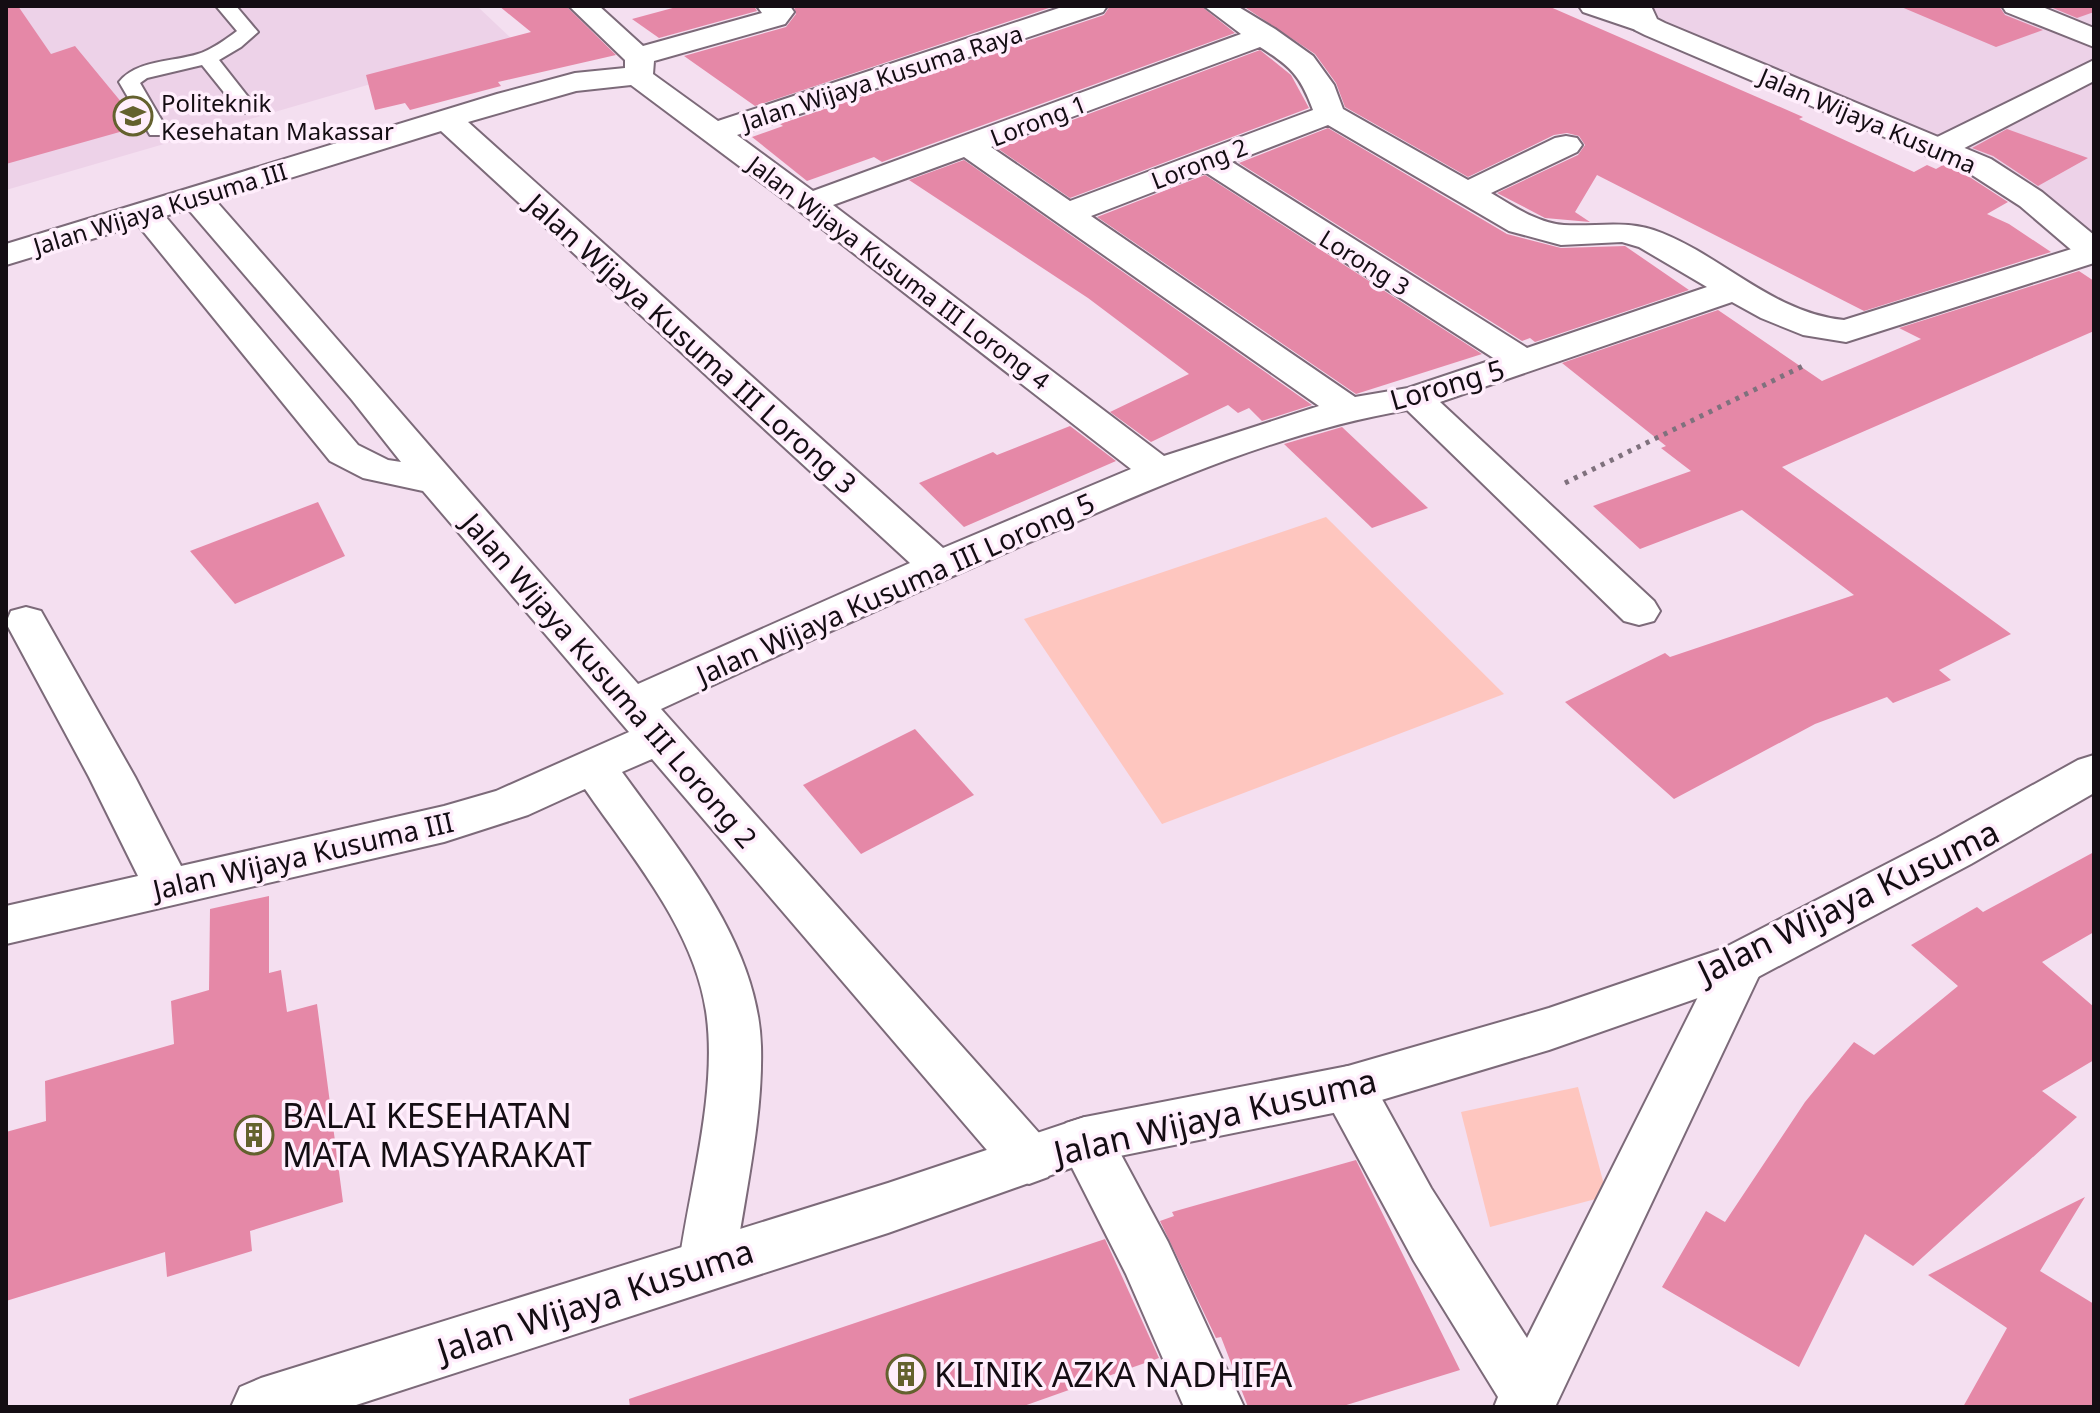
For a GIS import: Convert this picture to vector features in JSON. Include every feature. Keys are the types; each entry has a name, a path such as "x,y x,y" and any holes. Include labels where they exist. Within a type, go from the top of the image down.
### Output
{"street":[{"name":"Jalan Wijaya Kusuma III Lorong 4","path":"583,6 638,66 716,132 1159,471"},
{"name":"Jalan Wijaya Kusuma III","path":"6,255 446,119 638,66 775,18 780,12 771,6"},
{"name":"Jalan Wijaya Kusuma Raya","path":"716,132 1093,6"},
{"path":"1218,6 1303,62 1312,72 1330,114 1521,224 1561,235 1624,232 1651,240 1732,290 1801,324 1846,331 2094,252"},
{"name":"Jalan Wijaya Kusuma","path":"1593,6 1641,15 2005,181 2094,252"},
{"path":"2016,6 2094,38"},
{"path":"2078,6 2094,12"},
{"name":"Lorong 1","path":"809,203 1265,35"},
{"path":"1938,149 2094,69"},
{"name":"Lorong 2","path":"1068,213 1330,114"},
{"name":"Jalan Wijaya Kusuma III Lorong 3","path":"446,119 938,566"},
{"path":"1468,192 1566,145"},
{"path":"969,146 1348,409"},
{"name":"Lorong 3","path":"1207,160 1525,362"},
{"name":"Jalan Wijaya Kusuma III Lorong 2","path":"195,197 365,392 436,481 1029,1160"},
{"path":"145,213 344,453 377,470 436,481"},
{"name":"Lorong 5","path":"1159,471 1348,409 1415,398 1732,290"},
{"path":"1415,398 1639,611"},
{"name":"Jalan Wijaya Kusuma III Lorong 5","path":"645,721 938,566 1159,471"},
{"path":"26,621 112,777 167,886"},
{"name":"Jalan Wijaya Kusuma III","path":"6,925 444,824 512,803 594,768 645,721"},
{"path":"594,768 687,902 726,984 735,1044 707,1264"},
{"name":"Jalan Wijaya Kusuma","path":"261,1407 1085,1140 1348,1088 1549,1029 1740,963 1954,851 2094,772"},
{"path":"1526,1399 1740,963"},
{"path":"1348,1088 1390,1171 1526,1399"},
{"path":"1085,1140 1148,1260 1214,1407"}],"lane":[{"path":"157,131 129,82 140,74 207,58 234,43 248,32 226,6"},
{"path":"207,58 246,107"}],"path":[{"path":"1524,503 1804,367 1846,331"}],"shaded area":[{"name":"Politeknik Kesehatan Makassar","path":"6,6 477,6 515,42 6,190"},
{"path":"1638,6 2094,6 2094,247 2033,197 1678,39"},
{"path":"1326,517 1504,694 1162,824 1024,619"},
{"path":"1578,1087 1607,1196 1490,1227 1461,1112"}],"building":[{"path":"6,6 18,6 51,54 75,46 141,126 6,164"},
{"path":"499,6 566,6 616,55 498,82 501,86 410,110 405,103 375,110 366,75 531,32"},
{"path":"680,6 754,6 757,11 659,38 632,19"},
{"path":"794,6 1055,6 755,106 684,56 786,27 796,14"},
{"path":"1110,6 1201,6 1235,33 882,162 874,157 807,181 752,137 783,126 780,124 1104,15"},
{"path":"1243,6 1548,6 1803,117 1799,119 1914,172 1927,165 1936,169 1943,165 1968,176 2008,202 1987,214 2009,224 2051,252 1864,311 1597,175 1575,212 1590,222 1545,218 1497,193 1578,155 1585,145 1579,136 1567,133 1554,135 1468,177 1345,107 1336,83 1315,54"},
{"path":"1899,6 1999,6 2005,15 2043,30 1996,47"},
{"path":"2048,6 2094,6 2094,12 2077,18"},
{"path":"1260,50 1291,75 1309,108 1070,198 997,148"},
{"path":"1328,128 1507,234 1561,248 1625,246 1689,290 1535,342 1530,338 1522,341 1239,163"},
{"path":"2007,129 2088,158 2038,186 1993,156 1972,148"},
{"path":"964,160 1312,405 1262,421 1249,408 1238,413 1228,405 1151,442 1110,412 1189,374 1088,298 909,180"},
{"path":"1205,175 1482,354 1356,394 1097,217"},
{"path":"2079,271 2094,281 2094,331 1782,467 2011,634 1939,670 1951,680 1893,703 1887,697 1815,724 1674,799 1565,702 1665,653 1670,657 1854,595 1742,510 1640,549 1593,506 1691,471 1661,448 1666,446 1562,363 1718,310 1822,381 1921,339 1899,328"},
{"path":"1070,426 1116,461 964,527 919,483 993,452 997,455"},
{"path":"1342,427 1428,508 1372,528 1284,444"},
{"path":"318,502 345,556 235,604 190,551"},
{"path":"915,729 974,795 861,854 803,785"},
{"path":"2094,852 2094,932 2042,962 2094,1007 2094,1060 2042,1091 2077,1117 1913,1266 1865,1234 1799,1367 1662,1287 1706,1211 1725,1222 1805,1102 1854,1042 1874,1055 1958,986 1911,945 1977,907 1983,912"},
{"name":"BALAI KESEHATAN MATA MASYARAKAT","path":"269,896 269,973 281,970 287,1012 317,1004 343,1202 250,1231 252,1251 167,1277 165,1252 6,1301 6,1132 46,1121 45,1081 174,1044 171,1001 209,990 210,909"},
{"path":"1356,1160 1460,1370 1340,1407 1248,1407 1221,1337 1216,1338 1160,1221 1174,1216 1172,1212"},
{"path":"2085,1197 2040,1271 2094,1304 2094,1407 1963,1407 2007,1328 1928,1275"},
{"path":"1105,1239 1159,1358 1021,1407 630,1407 629,1399"}],"place":[{"name":"Politeknik Kesehatan Makassar","path":"133,116"},
{"name":"BALAI KESEHATAN MATA MASYARAKAT","path":"254,1135"},
{"name":"KLINIK AZKA NADHIFA","path":"906,1374"}]}
